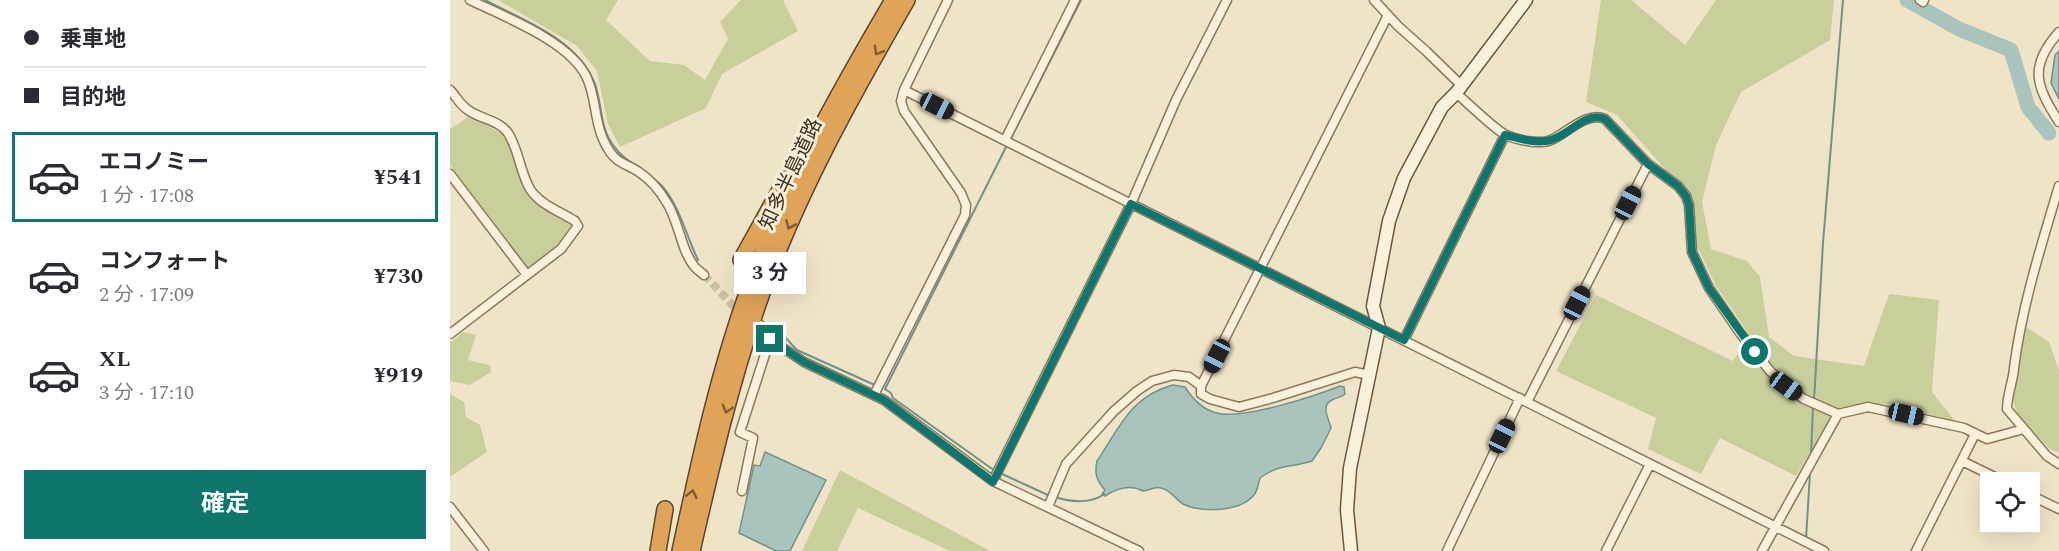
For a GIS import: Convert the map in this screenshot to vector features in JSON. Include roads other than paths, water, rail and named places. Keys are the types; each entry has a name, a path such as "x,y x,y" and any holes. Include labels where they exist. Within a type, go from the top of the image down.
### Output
{"highway":[{"name":"知多半島道路","path":"680,551 726,361 749,288 816,136 893,0"},
{"name":"知多半島道路","path":"692,551 716,448 762,291 787,231 830,140 907,0"},
{"path":"741,260 832,96 843,88"},
{"path":"658,551 665,509"}],"street":[{"path":"470,0 560,46 579,65 590,87 599,132 611,154 624,165 639,172 660,191 678,224 693,266 704,275"},
{"path":"874,395 964,220 966,211 965,200 961,193 904,111 901,101 904,90 948,0"},
{"path":"1005,140 1075,0"},
{"path":"993,482 1131,204 1176,100 1227,0"},
{"path":"1374,0 1505,135 1530,141 1549,141 1591,117 1599,116 1605,119 1648,164 1678,186 1686,196 1689,205 1692,252 1709,288 1770,371 1804,399 1838,414 1868,407 1964,428 1987,439 2024,429"},
{"path":"1351,551 1347,510 1350,468 1379,328 1373,306 1389,221 1404,178 1442,107 1459,89 1526,0"},
{"path":"1369,375 1355,372 1239,407 1210,399 1201,394 1201,386 1388,15"},
{"path":"2059,32 2042,56 2038,78 2046,102 2059,122"},
{"path":"450,90 457,101 471,112 482,116 507,132 531,190 539,199 577,223 576,230 561,249 450,334"},
{"path":"904,90 1824,551"},
{"path":"1404,340 1505,135"},
{"path":"1447,551 1648,164"},
{"path":"450,174 527,276"},
{"path":"2059,186 2032,276 2007,403 2009,412 2047,456 2059,464"},
{"path":"759,326 770,339 804,362 884,400 993,482 1139,551"},
{"path":"742,491 753,438 740,432 770,339"},
{"path":"1048,507 1066,464 1114,411 1137,391 1152,381 1173,375 1189,377 1201,386"},
{"path":"1762,551 1838,414"},
{"path":"1916,551 1975,434"},
{"path":"1962,461 1984,472"},
{"path":"1606,551 1650,464"},
{"path":"2040,500 2059,509"},
{"path":"450,507 484,551"}],"water":[{"path":"2059,51 2059,99 2051,83 2055,55"},
{"path":"1173,385 1185,387 1207,409 1228,414 1278,406 1340,386 1344,387 1345,394 1332,400 1326,406 1331,428 1312,461 1267,473 1260,478 1254,495 1240,505 1210,510 1200,509 1183,504 1168,491 1158,488 1143,491 1123,488 1105,496 1102,494 1105,490 1097,477 1097,461 1120,425 1137,405 1159,390"},
{"path":"765,452 826,480 790,551 776,551 739,533 754,465 760,466"}],"waterway":[{"path":"485,0 548,33 563,43 587,68 595,84 603,124 609,138 624,157 656,180 668,194 698,260"},
{"path":"1010,140 1081,0"},
{"path":"1814,401 1823,243 1843,0"},
{"path":"1907,0 1959,29 2011,50 2028,107 2049,133"},
{"path":"885,389 1007,145"},
{"path":"783,335 797,350 877,386"},
{"path":"885,389 891,393 893,398 995,471"},
{"path":"1811,455 1813,407"},
{"path":"1000,473 1050,496"},
{"path":"1806,539 1810,473"},
{"path":"1055,497 1081,501 1104,494"}],"tunnel":[{"path":"704,275 741,314"}]}
